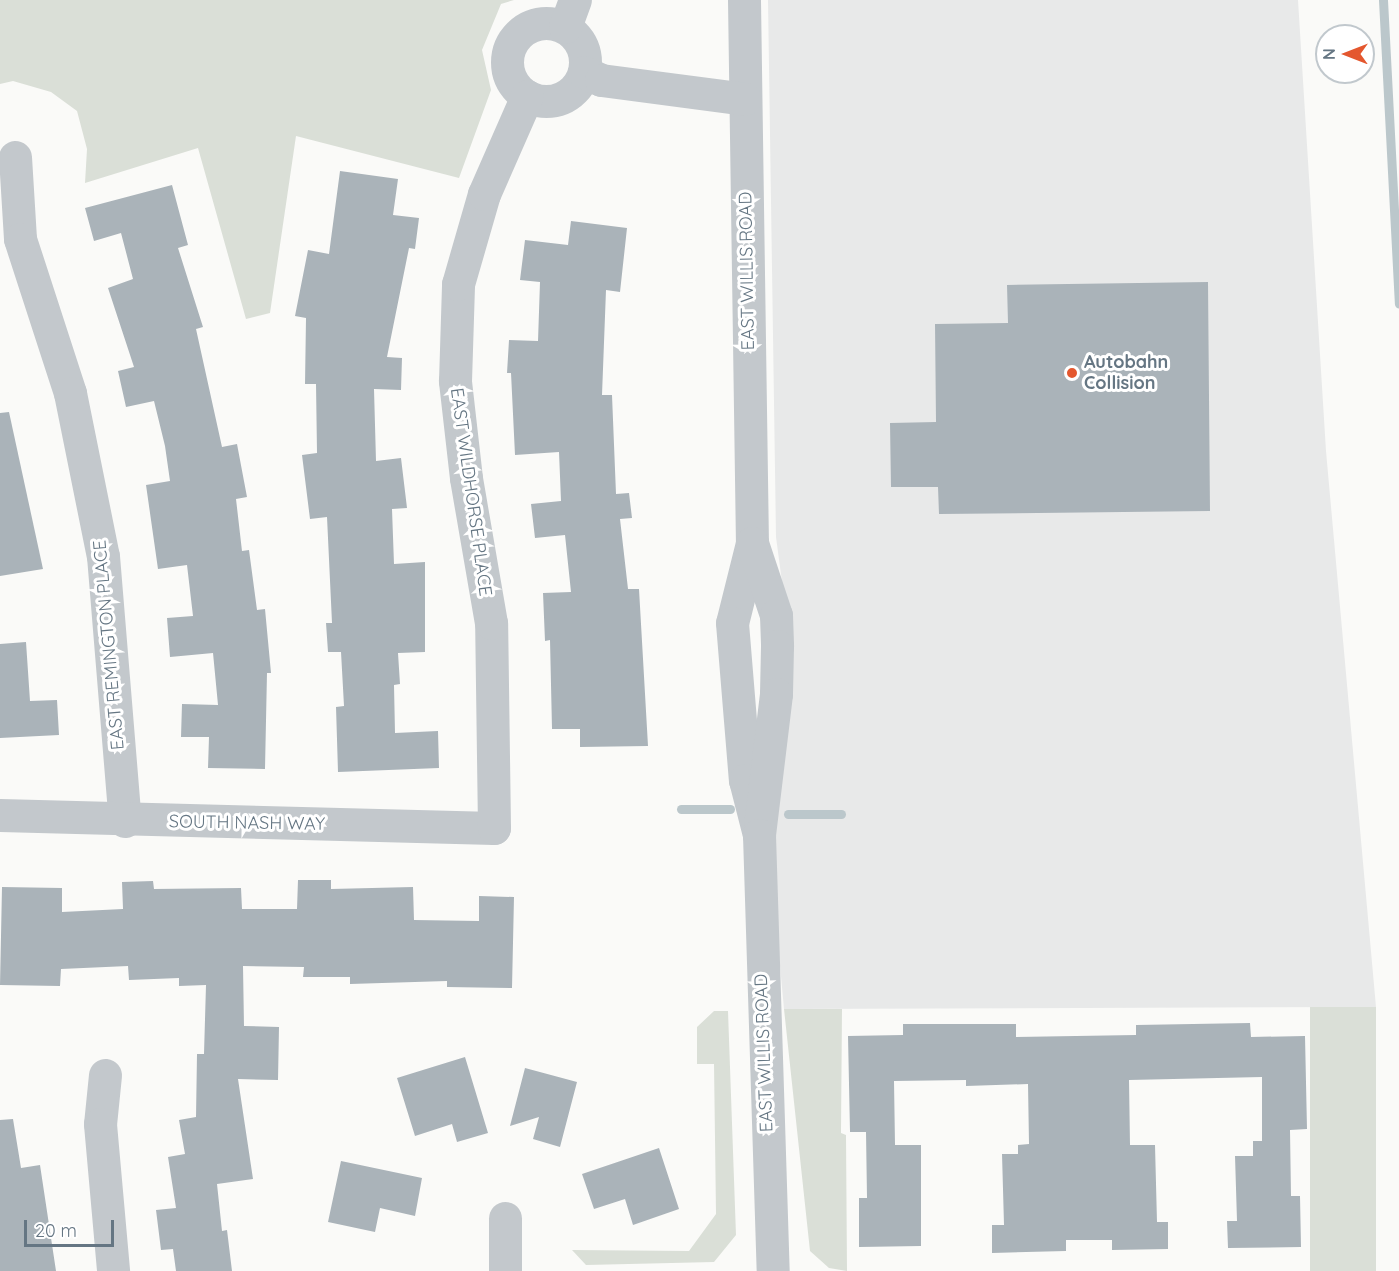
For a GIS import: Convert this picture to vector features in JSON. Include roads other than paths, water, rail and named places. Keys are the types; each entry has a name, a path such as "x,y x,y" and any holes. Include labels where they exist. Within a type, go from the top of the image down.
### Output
{"street":[{"name":"EAST WILLIS ROAD","path":"744,0 752,558 732,622 745,780 759,835"},
{"path":"570,14 582,46 584,72 571,92 561,98 538,100 527,96 509,73 512,43 529,26 553,23 570,14"},
{"path":"584,72 601,80 745,99"},
{"name":"EAST WILDHORSE PLACE","path":"494,828 491,622 466,478 455,381 458,284 484,194 527,96"},
{"name":"EAST REMINGTON PLACE","path":"15,157 20,239 70,393 103,556 125,821"},
{"name":"EAST WILLIS ROAD","path":"752,558 776,615 777,646 771,749 759,835 773,1271"},
{"name":"SOUTH NASH WAY","path":"0,815 125,821 494,828"},
{"path":"105,1076 100,1124 112,1271"},
{"path":"505,1218 505,1271"}],"waterway":[{"path":"1383,0 1399,304"},
{"path":"681,809 730,809"},
{"path":"788,814 841,814"}],"place":[{"name":"Autobahn Collision","path":"1072,373"}]}
